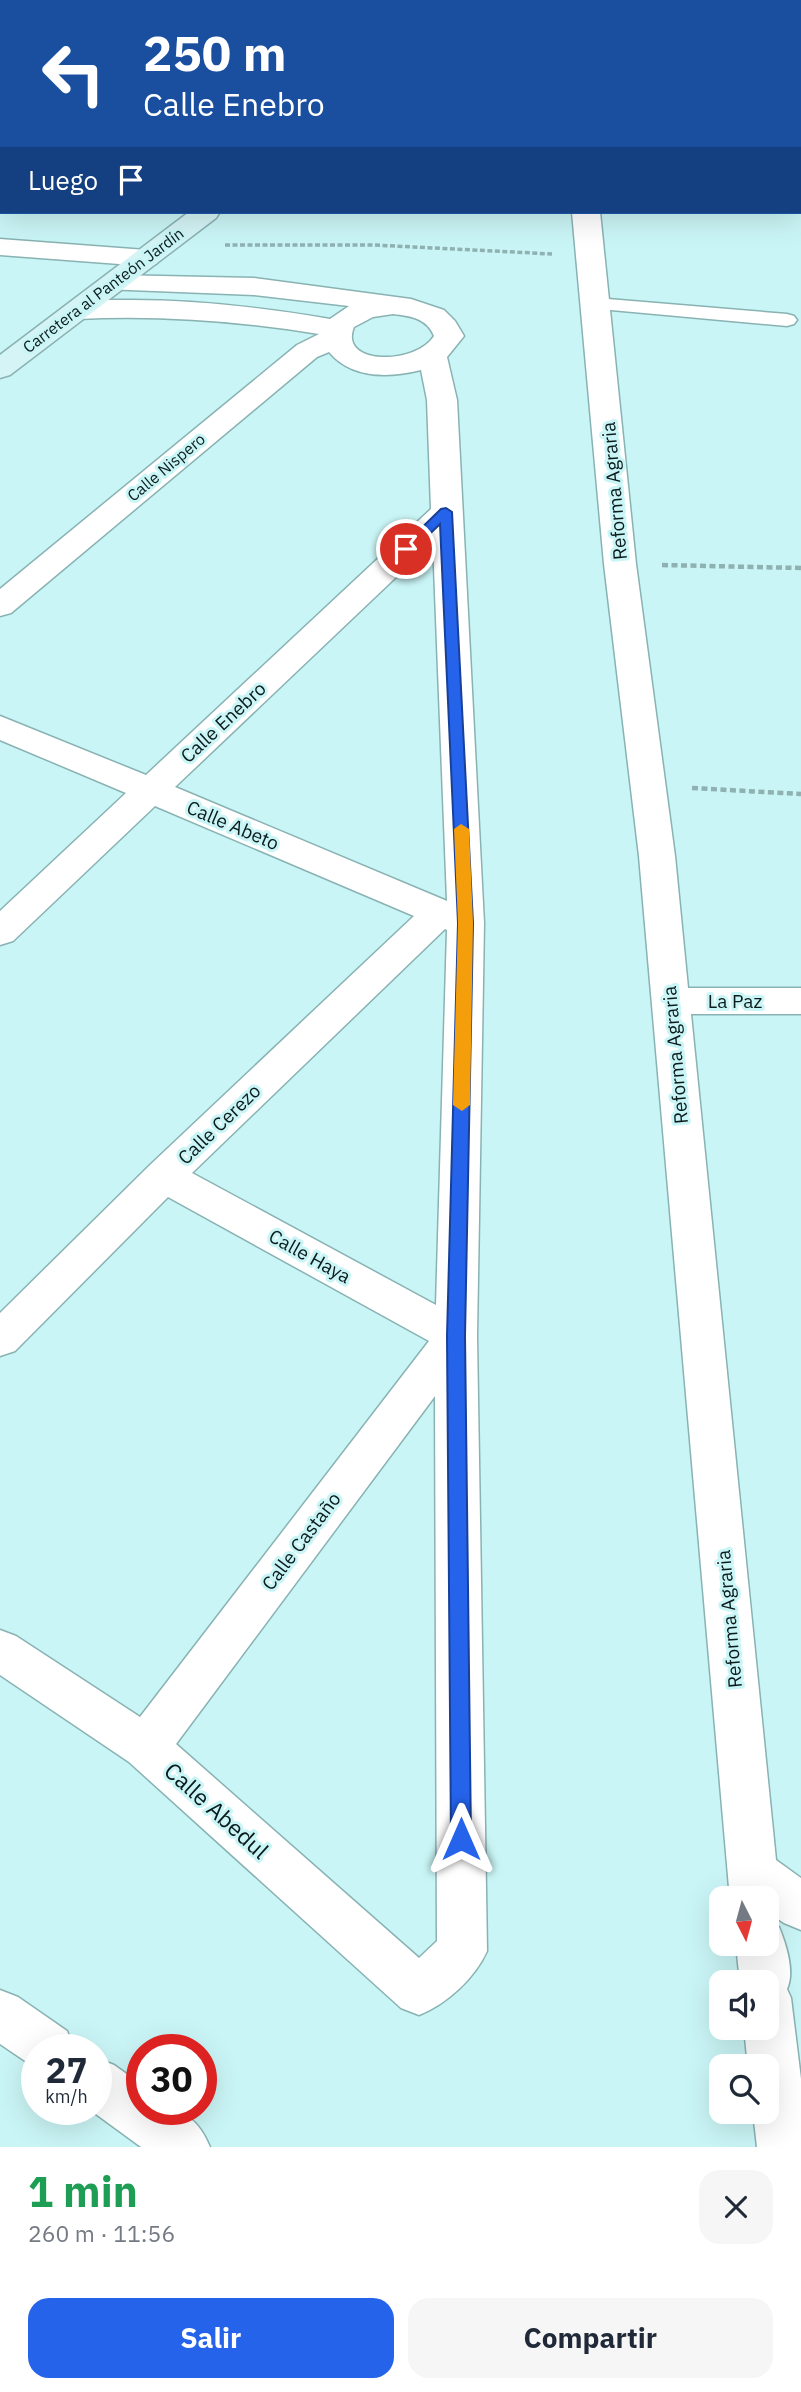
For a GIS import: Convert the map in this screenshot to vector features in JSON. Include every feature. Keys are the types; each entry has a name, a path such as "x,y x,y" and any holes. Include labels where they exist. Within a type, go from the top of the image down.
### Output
{"main road":[{"name":"Carretera al Panteón Jardín","path":"0,369 203,214"}],"street":[{"name":"Reforma Agraria","path":"586,214 620,564 649,785 754,1885"},
{"path":"0,247 155,251"},
{"path":"78,310 200,310 282,319 337,333 341,348 354,358 372,364 404,365 433,358 445,348 449,336 445,324 424,310 324,293 252,285 114,283"},
{"name":"Calle Nispero","path":"0,606 307,351 337,333 346,319 359,312 393,305"},
{"path":"433,358 442,400 446,512 456,1336"},
{"name":"Calle Enebro","path":"0,932 446,512"},
{"name":"Calle Abeto","path":"0,727 453,918"},
{"name":"Calle Cerezo","path":"0,1339 164,1176 453,918"},
{"name":"La Paz","path":"669,1001 801,1001"},
{"name":"Calle Haya","path":"164,1176 456,1336"},
{"name":"Calle Castaño","path":"146,1747 456,1336"},
{"name":"Calle Abedul","path":"0,1650 146,1747 419,1991 462,1951 456,1336"},
{"path":"754,1885 801,1906"},
{"path":"0,2014 28,2034"},
{"path":"771,2040 783,2147"},
{"path":"112,2095 184,2147"}],"lane":[{"path":"596,304 787,320"}],"path":[{"path":"155,251 375,245 591,257"},
{"path":"620,564 801,568"},
{"path":"649,785 801,794"}],"slow traffic":[{"path":"461,829 466,923 462,1105"}],"route":[{"path":"406,549 446,512 466,923 456,1336 461,1839"}]}
